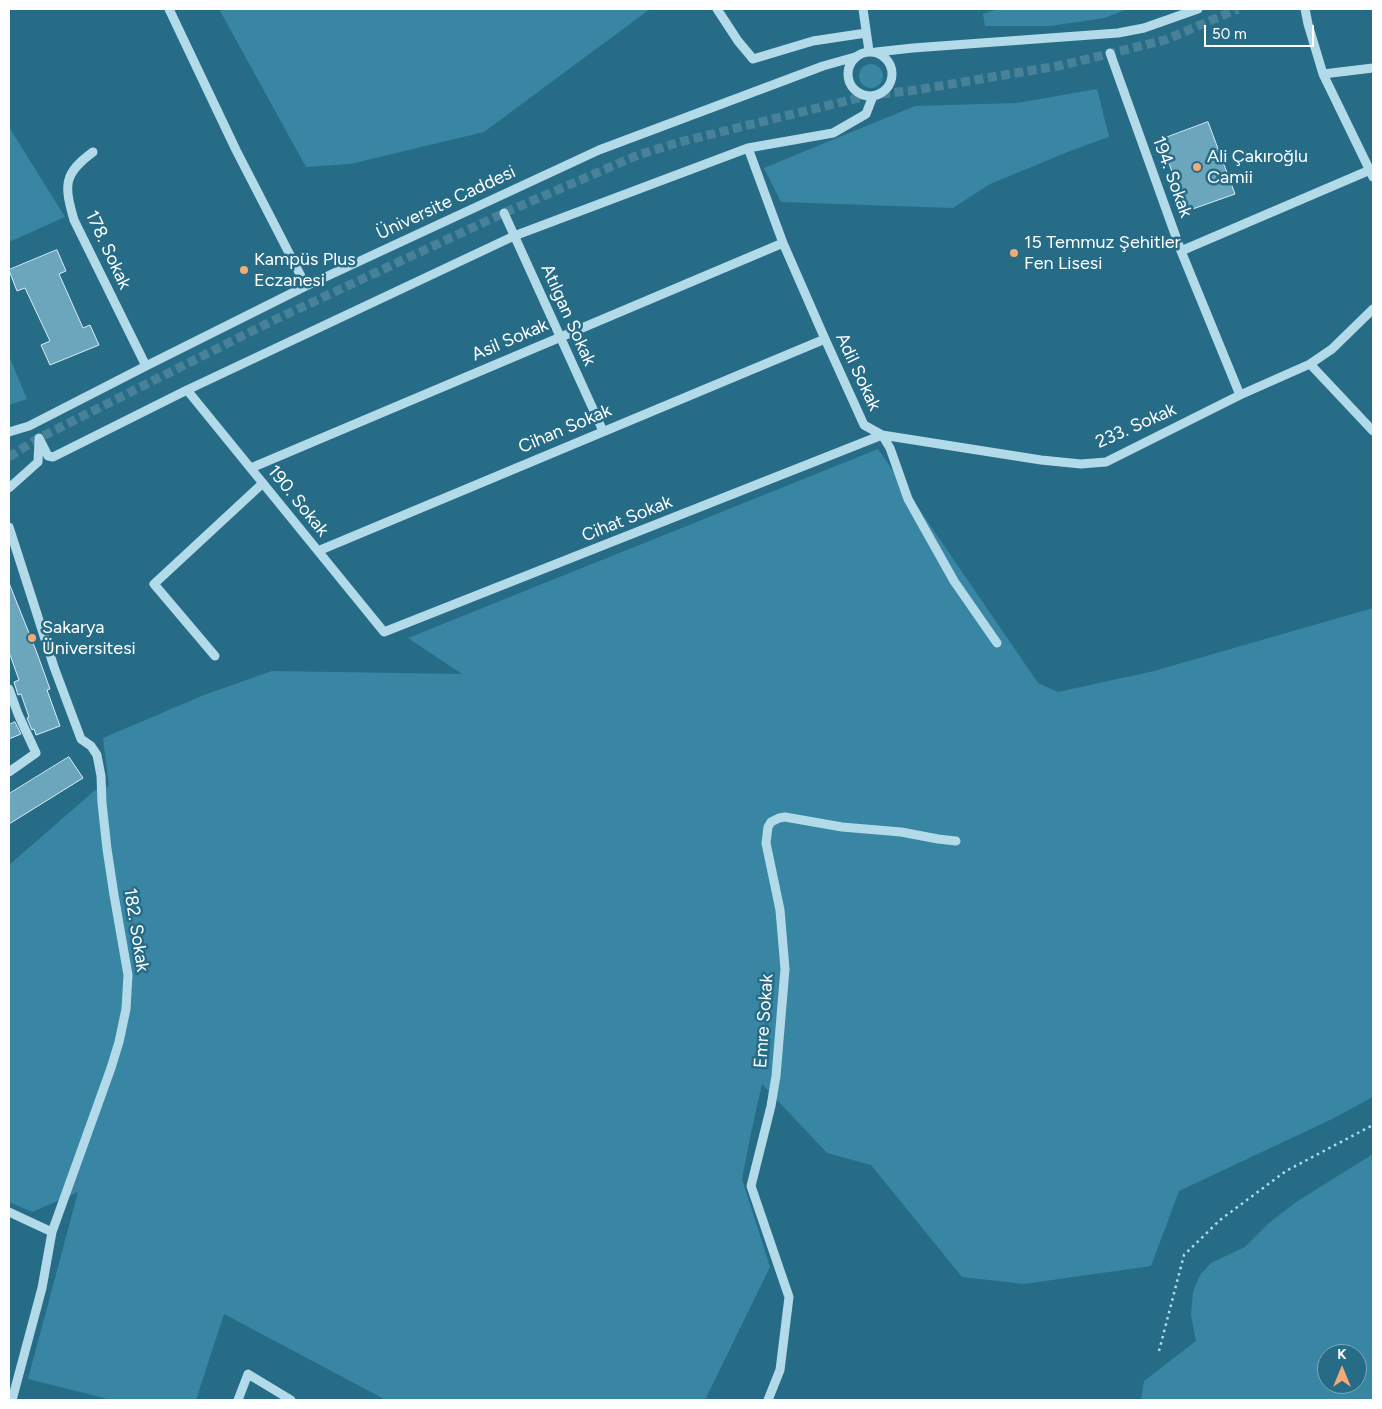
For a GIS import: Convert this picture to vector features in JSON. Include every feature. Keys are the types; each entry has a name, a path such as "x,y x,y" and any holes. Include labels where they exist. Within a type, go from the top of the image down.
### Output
{"street":[{"path":"169,9 236,150 306,286"},
{"path":"717,9 753,59 812,42 866,33"},
{"path":"863,9 866,33 873,52 889,61 893,75 887,89 881,94 874,96 859,94 849,83 848,69 851,62 862,53 873,52 913,48 1118,33 1144,28 1198,9"},
{"path":"1181,251 1372,173 1323,74 1305,9"},
{"name":"194. Sokak","path":"1110,53 1181,251 1240,395"},
{"name":"Üniversite Caddesi","path":"9,432 29,426 306,286 599,150 813,70 855,57"},
{"path":"1323,74 1373,68"},
{"path":"9,488 38,462 39,438 48,456 53,457 188,390 514,236 748,148 832,132 866,114 874,96"},
{"name":"Adil Sokak","path":"748,148 782,243 864,424 882,435 890,448 908,498 931,540 954,581 997,643"},
{"name":"178. Sokak","path":"93,152 78,163 70,176 68,189 69,203 74,220 146,366"},
{"name":"Atılgan Sokak","path":"504,213 603,431"},
{"name":"Asil Sokak","path":"251,468 782,243"},
{"name":"233. Sokak","path":"882,435 1041,460 1080,464 1106,462 1240,395 1310,364 1332,349 1373,310"},
{"name":"Cihan Sokak","path":"318,551 825,339"},
{"path":"1310,364 1373,431"},
{"name":"190. Sokak","path":"188,390 384,632"},
{"name":"Cihat Sokak","path":"384,632 882,435"},
{"path":"215,656 154,584 263,483"},
{"name":"182. Sokak","path":"9,527 54,667 81,739 91,746 96,755 101,776 102,803 113,886 128,975 126,1009 119,1042 52,1232 42,1288 12,1400"},
{"path":"9,689 36,753 9,772"},
{"name":"Emre Sokak","path":"768,1400 780,1370 789,1297 751,1186 771,1106 776,1076 785,968 780,910 766,843 768,827 771,822 785,817 842,827 901,832 938,840 956,841"},
{"path":"9,1212 52,1232"},
{"path":"238,1400 248,1374 291,1400"}],"path":[{"path":"1160,1351 1184,1255 1220,1220 1286,1171 1373,1125"}],"shaded area":[{"path":"219,9 650,9 484,132 350,164 306,167"},
{"path":"998,9 1128,9 1104,18 1050,26 985,26 983,14"},
{"path":"871,64 880,67 883,76 880,85 871,88 862,85 859,76 862,67"},
{"path":"1097,89 1109,137 990,184 953,208 781,202 764,168 915,106 1017,103"},
{"path":"9,127 65,217 9,242"},
{"path":"9,356 27,399 9,405"},
{"path":"878,449 1038,683 1058,692 1154,671 1373,608 1373,1097 1332,1119 1179,1191 1151,1266 1024,1284 962,1277 871,1165 827,1153 762,1084 742,1179 770,1267 705,1400 386,1400 224,1314 196,1400 112,1400 28,1379 78,1192 32,1212 9,1202 9,865 101,785 109,787 103,738 204,695 272,671 462,674 408,638"},
{"path":"1373,1154 1373,1400 1141,1400 1144,1381 1196,1341 1191,1315 1193,1292 1200,1275 1211,1263 1245,1247 1269,1223 1296,1202"}],"building":[{"name":"Ali Çakıroğlu Camii","path":"1208,122 1235,194 1187,211 1160,140"},
{"path":"57,250 66,271 59,274 83,328 90,325 99,345 50,365 41,345 50,341 25,288 17,291 9,270"},
{"path":"9,583 50,689 47,690 60,726 36,735 27,718 29,717 21,694 18,695 14,682 19,680 9,652"},
{"path":"15,722 21,734 9,739 9,725"},
{"path":"69,757 83,778 9,824 9,794"}],"tunnel":[{"path":"881,94 916,90 1063,65 1165,40 1238,9"},
{"path":"9,457 39,438 270,322 504,213 638,155 680,142 866,96"}],"place":[{"name":"Ali Çakıroğlu Camii","path":"1197,167"},
{"name":"15 Temmuz Şehitler Fen Lisesi","path":"1014,253"},
{"name":"Kampüs Plus Eczanesi","path":"244,270"},
{"name":"Sakarya Üniversitesi","path":"32,638"}]}
